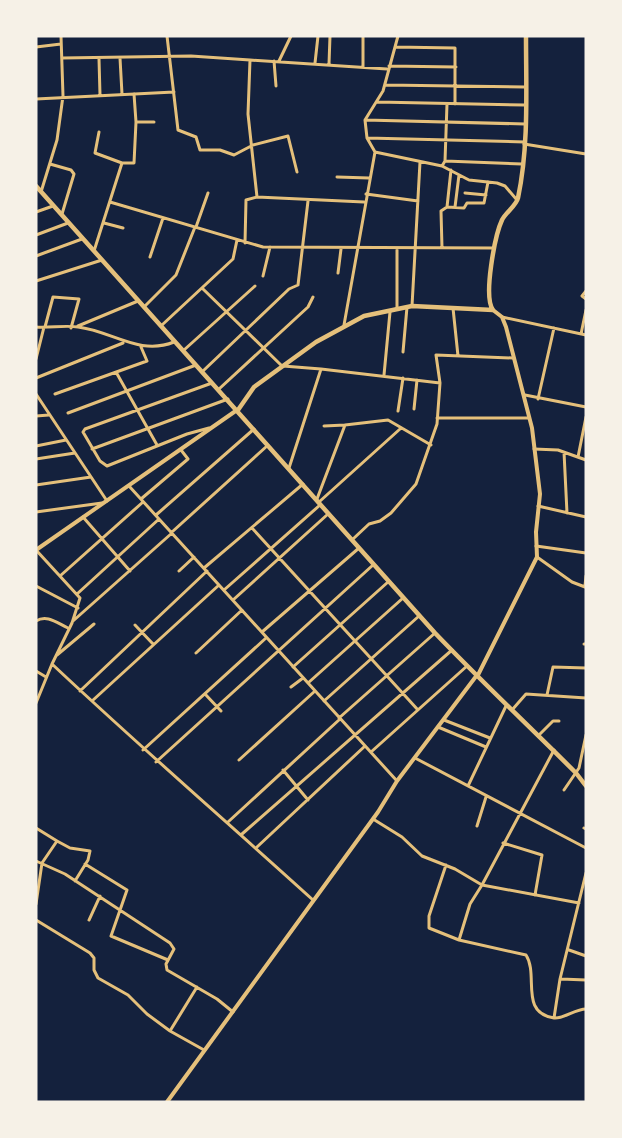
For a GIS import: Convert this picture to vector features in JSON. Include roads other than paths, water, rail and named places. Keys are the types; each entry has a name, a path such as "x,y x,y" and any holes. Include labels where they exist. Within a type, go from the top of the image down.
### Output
{"main road":[{"path":"493,310 488,301 487,287 502,221 518,201 525,124 526,36"},
{"path":"36,186 360,546 435,633 466,666 479,674 506,706 554,750 586,786"},
{"path":"238,410 254,387 282,366 344,325 364,316 410,307 493,310"}],"street":[{"path":"41,192 50,164 63,96 61,36"},
{"path":"167,36 178,130 196,137 200,150 220,150 234,155 253,145 289,136 297,172"},
{"path":"279,61 291,36"},
{"path":"315,63 318,36"},
{"path":"329,65 330,36"},
{"path":"363,36 363,67"},
{"path":"344,325 364,202 375,152 367,138 365,120 385,85 398,36"},
{"path":"36,47 61,44"},
{"path":"395,47 454,47 455,104"},
{"path":"62,58 170,56 363,67 456,67"},
{"path":"120,58 122,94"},
{"path":"99,59 100,95"},
{"path":"250,60 248,114 253,145 256,197"},
{"path":"274,61 276,86"},
{"path":"385,85 525,87"},
{"path":"36,99 174,92"},
{"path":"99,132 95,153 122,163 134,163 136,122 134,94"},
{"path":"377,102 525,105"},
{"path":"442,166 447,104"},
{"path":"365,120 525,124"},
{"path":"136,122 154,122"},
{"path":"367,138 524,143 586,154"},
{"path":"375,152 442,166 469,180 505,186 518,201"},
{"path":"444,161 522,164"},
{"path":"403,352 410,307 420,162"},
{"path":"94,251 122,163"},
{"path":"50,164 71,170 75,174 62,216"},
{"path":"447,207 451,170"},
{"path":"455,207 459,175"},
{"path":"338,177 369,178"},
{"path":"442,248 441,211 447,207 466,207 469,202 482,204 488,182"},
{"path":"145,306 176,275 208,193"},
{"path":"465,193 486,195"},
{"path":"366,194 418,201"},
{"path":"245,243 246,200 256,197 364,202"},
{"path":"203,371 290,289 298,285 308,201"},
{"path":"110,202 245,243 270,247 397,250 496,248"},
{"path":"36,212 53,206"},
{"path":"150,257 163,218"},
{"path":"36,235 68,223"},
{"path":"104,223 123,228"},
{"path":"36,256 83,239"},
{"path":"162,326 233,259 237,240"},
{"path":"263,276 270,247"},
{"path":"338,273 341,249"},
{"path":"397,250 397,308"},
{"path":"36,281 102,260"},
{"path":"184,350 255,286"},
{"path":"202,288 282,366 384,375 440,383"},
{"path":"586,291 582,296 586,299"},
{"path":"36,359 53,297 79,299 71,328"},
{"path":"219,389 308,307 313,297"},
{"path":"36,327 77,327 140,300"},
{"path":"453,308 458,356"},
{"path":"384,375 390,310"},
{"path":"493,310 502,317 586,335"},
{"path":"581,334 586,310"},
{"path":"167,1102 373,819 397,781 479,674 537,557 537,506 540,494 531,418 502,317"},
{"path":"77,327 140,346 165,345 176,341"},
{"path":"538,399 554,328"},
{"path":"36,378 125,342"},
{"path":"55,394 147,361 140,346"},
{"path":"353,539 369,524 386,518 409,495 416,484 431,445 438,418 440,383 436,355 515,358"},
{"path":"68,413 197,364"},
{"path":"289,468 321,369"},
{"path":"116,372 149,427 157,445"},
{"path":"398,411 403,378"},
{"path":"414,409 417,380"},
{"path":"213,382 83,430 92,449 103,465 107,466 157,445 213,427"},
{"path":"36,394 105,502"},
{"path":"525,395 586,407"},
{"path":"92,449 228,399"},
{"path":"72,623 80,600 36,550 238,410"},
{"path":"36,416 49,414"},
{"path":"578,456 586,417"},
{"path":"438,418 531,418"},
{"path":"324,426 388,420 431,445"},
{"path":"319,502 345,425"},
{"path":"77,594 254,429"},
{"path":"224,590 400,429"},
{"path":"36,446 66,440"},
{"path":"36,703 37,696 72,623 269,445"},
{"path":"534,449 564,452 586,460"},
{"path":"60,576 188,459 181,450"},
{"path":"564,452 567,513"},
{"path":"36,459 75,453"},
{"path":"36,485 91,477"},
{"path":"80,691 205,570 303,483"},
{"path":"129,486 397,781"},
{"path":"36,512 105,502"},
{"path":"537,506 586,517"},
{"path":"233,600 330,513"},
{"path":"83,517 130,571"},
{"path":"252,528 418,710"},
{"path":"262,632 360,546"},
{"path":"536,546 586,553"},
{"path":"179,571 194,557"},
{"path":"537,557 572,582 585,587 586,576"},
{"path":"156,762 277,649 375,563"},
{"path":"293,667 390,580"},
{"path":"92,701 219,585"},
{"path":"36,586 78,608"},
{"path":"308,683 404,597"},
{"path":"196,653 242,610"},
{"path":"36,615 68,628"},
{"path":"324,701 420,615"},
{"path":"36,621 41,618"},
{"path":"56,656 94,624"},
{"path":"135,625 153,644"},
{"path":"228,822 435,633"},
{"path":"143,750 267,638"},
{"path":"242,834 452,650"},
{"path":"52,664 156,762 257,847 313,900"},
{"path":"371,752 466,666"},
{"path":"547,695 553,667 586,668"},
{"path":"36,671 46,677"},
{"path":"291,687 303,678"},
{"path":"239,760 315,691"},
{"path":"205,694 221,711"},
{"path":"511,711 523,695 586,698"},
{"path":"468,786 506,706"},
{"path":"442,720 490,738"},
{"path":"538,736 553,721 559,721"},
{"path":"437,727 486,747"},
{"path":"564,790 576,773 586,735"},
{"path":"257,847 365,746"},
{"path":"459,940 470,904 554,750"},
{"path":"414,758 586,848"},
{"path":"580,760 586,760"},
{"path":"283,770 308,800"},
{"path":"477,826 486,797"},
{"path":"373,819 402,837 422,856 446,865 482,885 579,903"},
{"path":"36,828 69,848 89,849 90,855 75,880"},
{"path":"36,904 42,863 57,841"},
{"path":"503,843 543,855 535,895"},
{"path":"36,861 75,880 173,945 167,970 234,1012"},
{"path":"85,864 126,889 111,936 168,960"},
{"path":"446,865 428,925 432,930 459,940 526,955 530,963 533,1004 542,1012 554,1018 586,1009"},
{"path":"554,1018 586,873"},
{"path":"89,920 100,896"},
{"path":"36,920 90,952 94,958 94,970 98,978 128,994 147,1014 205,1051"},
{"path":"569,950 586,956"},
{"path":"561,980 586,980"},
{"path":"171,1031 197,987"}]}
